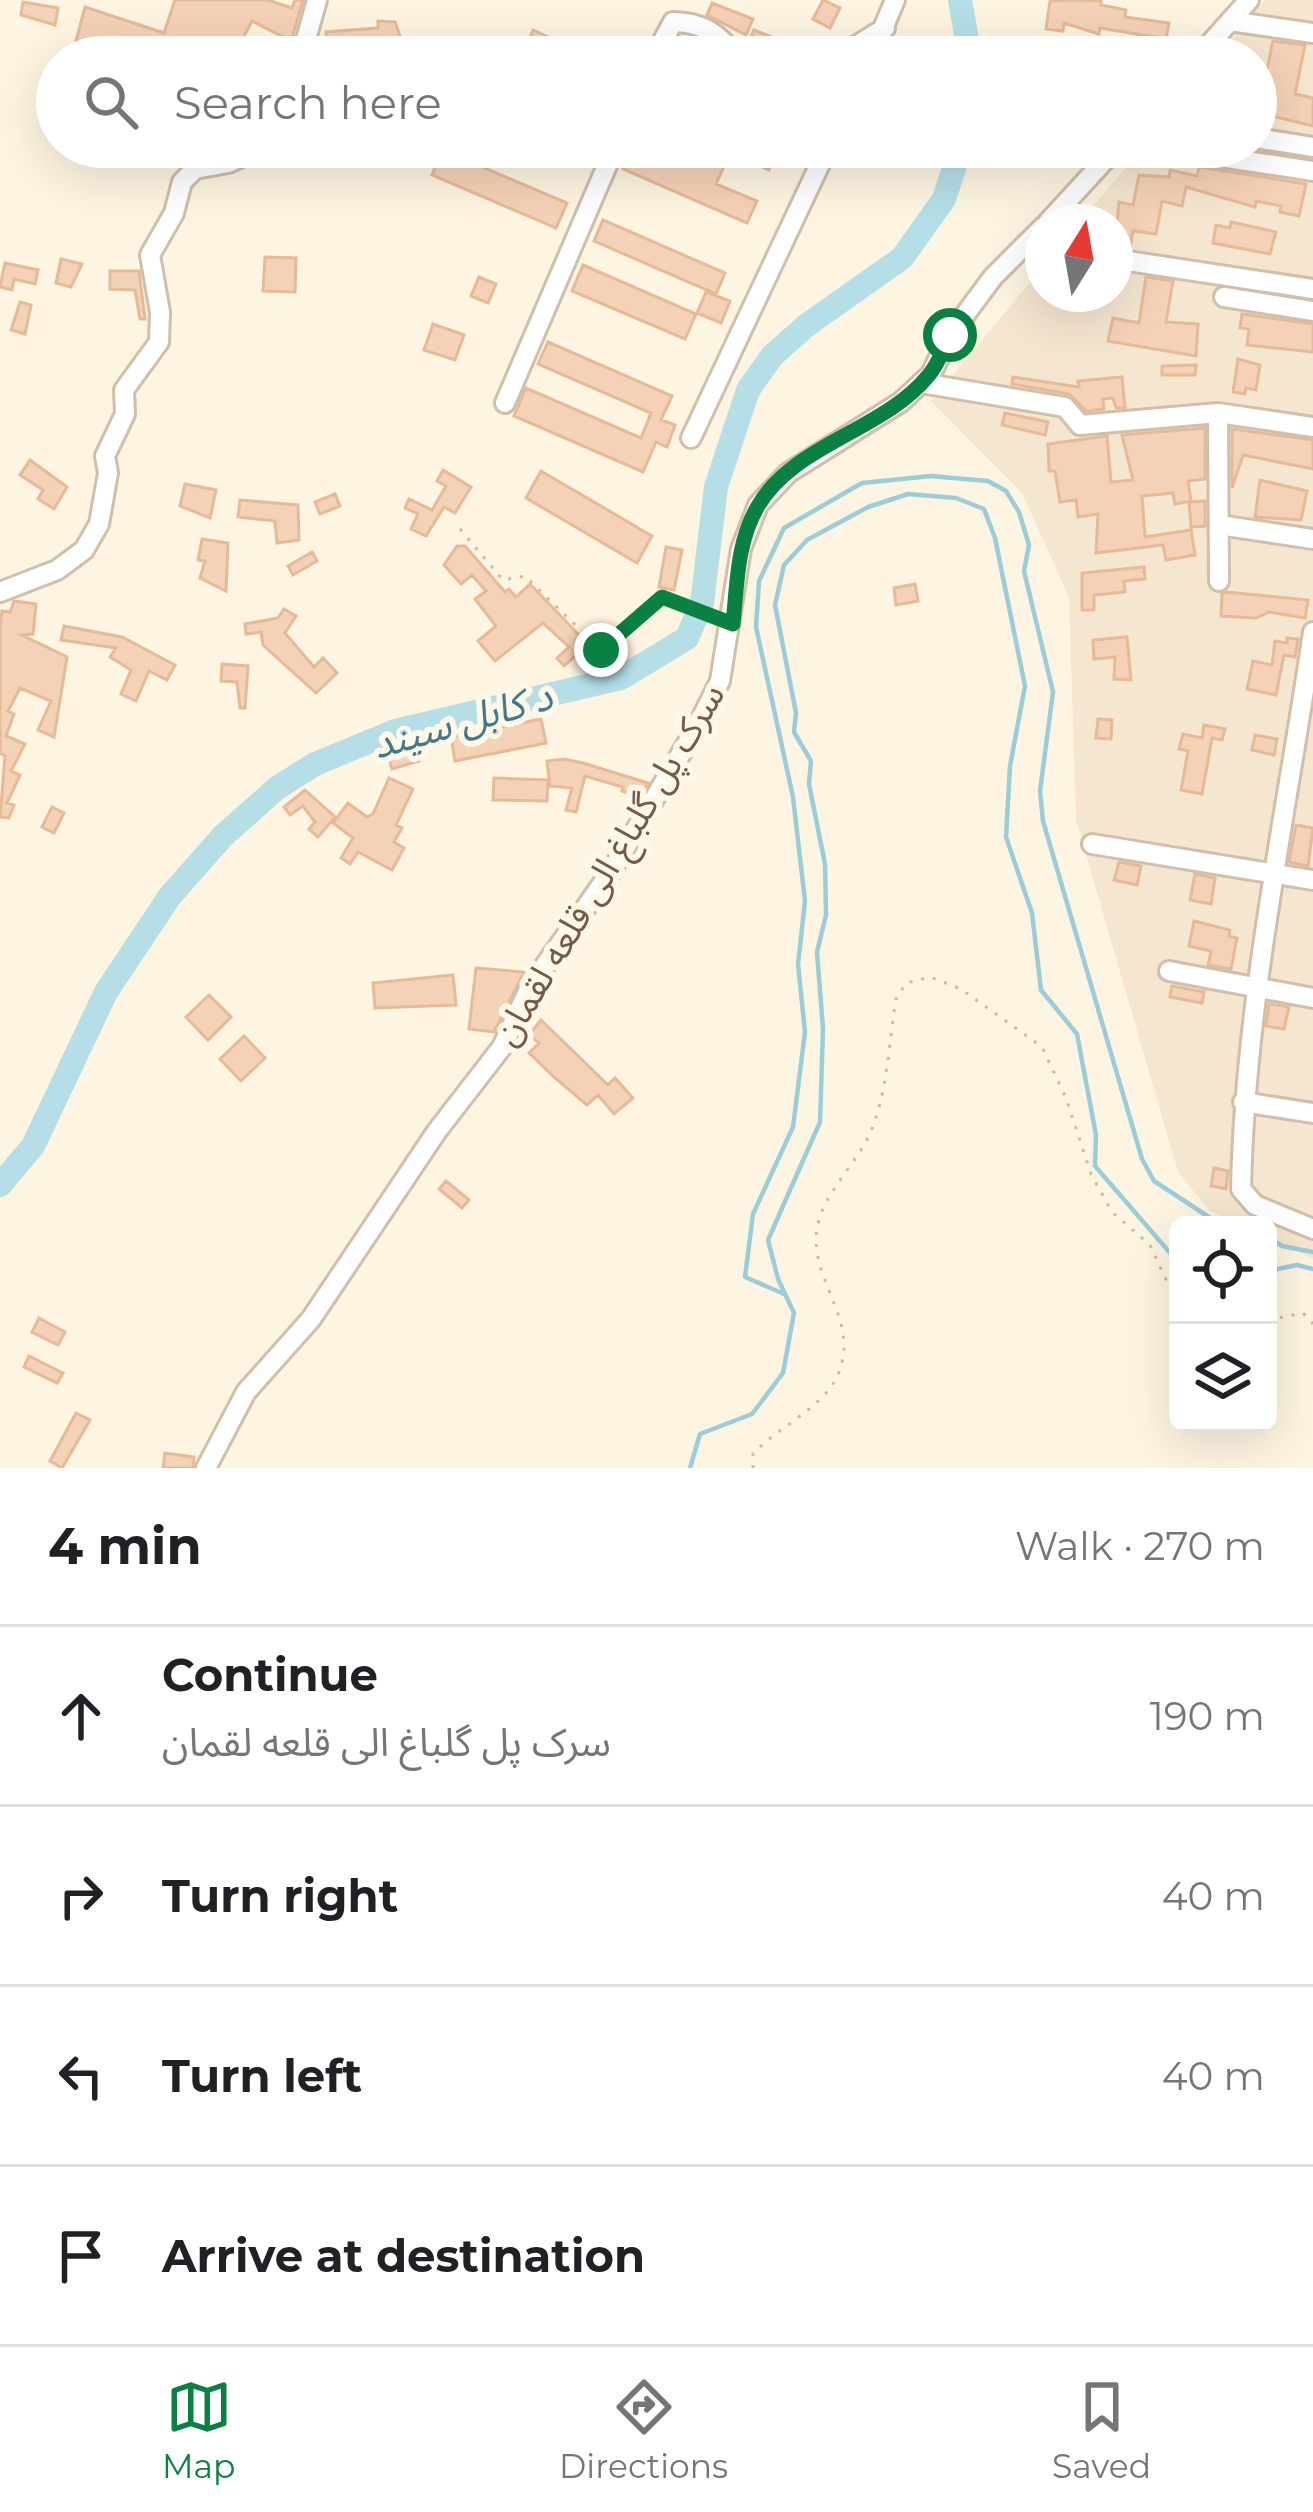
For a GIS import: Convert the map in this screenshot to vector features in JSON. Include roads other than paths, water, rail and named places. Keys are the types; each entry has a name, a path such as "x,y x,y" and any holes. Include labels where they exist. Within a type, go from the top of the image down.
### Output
{"street":[{"path":"307,36 317,0"},
{"path":"881,36 896,0"},
{"path":"1217,36 1249,0"},
{"path":"1231,21 1313,33"},
{"path":"665,36 673,22 695,22 718,36"},
{"path":"872,36 885,28"},
{"path":"1277,141 1313,147"},
{"path":"1277,165 1313,171"},
{"path":"0,592 57,571 84,550 99,524 108,473 106,456 125,414 124,390 158,342 160,312 150,255 174,213 182,182 202,168"},
{"path":"505,403 606,168"},
{"path":"691,438 819,168"},
{"name":"سرک پل گلباغ الی قلعه لقمان","path":"1067,204 1098,168"},
{"name":"سرک پل گلباغ الی قلعه لقمان","path":"206,1468 246,1392 311,1319 436,1131 502,1047 530,987 612,870 698,724 721,681 741,549 758,505 788,472 902,402 921,383 993,277 1025,248"},
{"path":"1133,262 1313,289"},
{"path":"1224,297 1313,311"},
{"path":"921,383 1065,407 1080,425 1218,413 1313,427"},
{"path":"1218,413 1220,581"},
{"path":"1219,525 1313,539"},
{"path":"1312,645 1257,988 1243,1102 1241,1189 1255,1205 1313,1228"},
{"path":"1290,762 1313,766"},
{"path":"1092,844 1313,880"},
{"path":"1168,970 1313,998"},
{"path":"1243,1102 1313,1113"}],"waterway":[{"name":"د کابل سيند","path":"960,0 966,36"},
{"name":"د کابل سيند","path":"0,1185 33,1146 106,992 170,896 223,836 277,788 315,764 395,731 621,678 687,638 702,603 716,487 748,390 772,356 807,325 902,258 944,199 954,168"},
{"path":"784,1294 745,1277 753,1214 793,1127 805,1032 798,964 805,901 793,797 756,627 759,581 784,528 862,483 931,476 988,481 1006,491 1019,512 1029,545 1024,571 1053,692 1040,791 1043,821 1142,1159 1154,1181 1207,1216"},
{"path":"690,1468 700,1434 752,1414 783,1373 794,1313 778,1279 768,1240 820,1122 823,1029 817,952 826,915 825,864 809,784 811,761 794,732 796,713 775,605 784,565 807,540 868,507 908,494 956,498 984,509 995,538 1025,686 1010,766 1006,837 1032,913 1041,990 1077,1034 1096,1135 1095,1166 1169,1252"},
{"path":"1277,1243 1313,1252"},
{"path":"1277,1269 1297,1265 1313,1269"}]}
